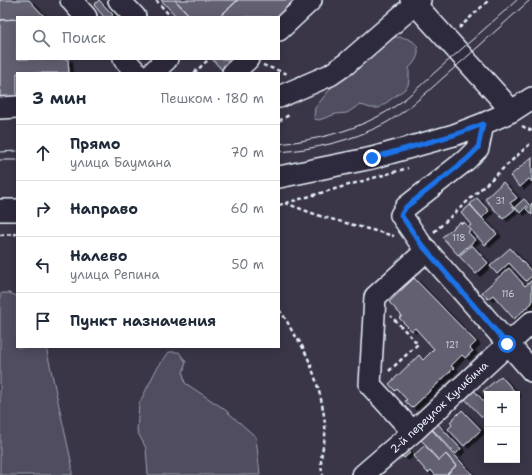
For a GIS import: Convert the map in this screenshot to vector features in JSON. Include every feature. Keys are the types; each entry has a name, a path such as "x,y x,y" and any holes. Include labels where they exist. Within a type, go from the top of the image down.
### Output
{"street":[{"path":"71,0 85,16"},
{"path":"119,0 133,16"},
{"path":"280,29 311,0"},
{"path":"280,97 330,75 346,64 415,1 446,39 512,111"},
{"path":"125,60 136,72"},
{"path":"153,72 166,60"},
{"path":"234,72 247,60"},
{"path":"280,176 379,156 446,137 483,124 512,111 532,98"},
{"path":"0,108 16,107"},
{"path":"483,124 478,148 466,160 406,207 401,215 424,247 532,371"},
{"path":"0,210 16,210"},
{"path":"413,432 370,385 376,297 424,247"},
{"name":"2-й переулок Кулибина","path":"364,475 413,432 532,322"}],"path":[{"path":"156,0 170,16"},
{"path":"446,39 489,0"},
{"path":"195,72 208,60"},
{"path":"251,60 313,83"},
{"path":"280,120 289,115"},
{"path":"280,205 285,203 320,216 424,247 532,142"},
{"path":"0,235 16,234"},
{"path":"280,311 286,318 292,332 300,342 314,375 322,405 326,428 320,465 323,475"},
{"path":"386,374 418,344 387,311"}],"shaded area":[{"path":"396,37 410,40 417,46 418,51 414,62 409,68 409,80 405,89 379,108 370,108 359,105 347,113 336,114 319,120 315,119 315,108 331,88 390,39"},
{"path":"2,293 9,293 16,296 16,348 46,348 72,465 72,475 0,475 0,295"},
{"path":"169,352 179,352 186,362 183,373 185,383 223,408 256,437 260,475 148,475 146,448 137,431 139,404 156,370"}],"building":[{"path":"0,0 29,0 44,16 16,16 16,19 0,20"},
{"path":"99,0 113,15 103,16 94,5"},
{"path":"161,0 175,0 190,16 176,16"},
{"path":"175,0 238,0 220,16 190,16"},
{"path":"238,0 299,0 280,16 220,16"},
{"path":"16,19 16,60 68,60 69,72 16,72 16,99 0,100 0,20"},
{"path":"213,60 233,60 222,70"},
{"path":"532,157 532,182 529,179 520,187 510,176"},
{"path":"503,182 517,198 510,203 515,209 503,219 485,199"},
{"path":"477,198 489,211 482,218 470,204"},
{"path":"524,199 529,204 520,213 515,207"},
{"path":"532,203 532,215 526,209"},
{"path":"470,205 497,234 485,245 468,227 471,225 461,213"},
{"path":"460,222 462,224 464,222 471,230 468,232 475,240 458,255 442,237"},
{"path":"472,245 488,263 476,274 459,256"},
{"path":"510,248 532,272 532,276 526,281 509,263 497,274 490,266"},
{"path":"509,268 525,286 532,280 532,303 514,319 493,295 488,299 482,292"},
{"path":"414,278 476,342 470,348 473,351 465,358 462,355 451,366 454,368 412,408 397,389 395,391 389,384 419,355 423,360 434,349 415,328 412,331 399,318 402,316 389,302"},
{"path":"501,376 514,391 484,391 484,392 483,391"},
{"path":"473,389 484,402 484,415 482,417 464,398"},
{"path":"462,410 481,430 464,446 448,429 452,425 450,422"},
{"path":"438,424 461,449 456,454 432,429"},
{"path":"432,430 472,475 446,475 456,466 446,454 439,461 421,440"},
{"path":"425,445 439,461 446,454 456,466 446,475 435,475 431,470 428,473 413,456"},
{"path":"406,447 410,453 404,458 399,453"}],"tram line":[{"path":"280,144 330,135 355,127 387,112 415,91 517,0"},
{"path":"280,152 306,149 346,140 384,124 408,108 530,0"},
{"path":"0,152 16,151"},
{"path":"0,160 16,160"}],"route":[{"path":"372,158 454,135 483,124 478,148 466,160 406,207 401,215 421,244 507,344"}]}
